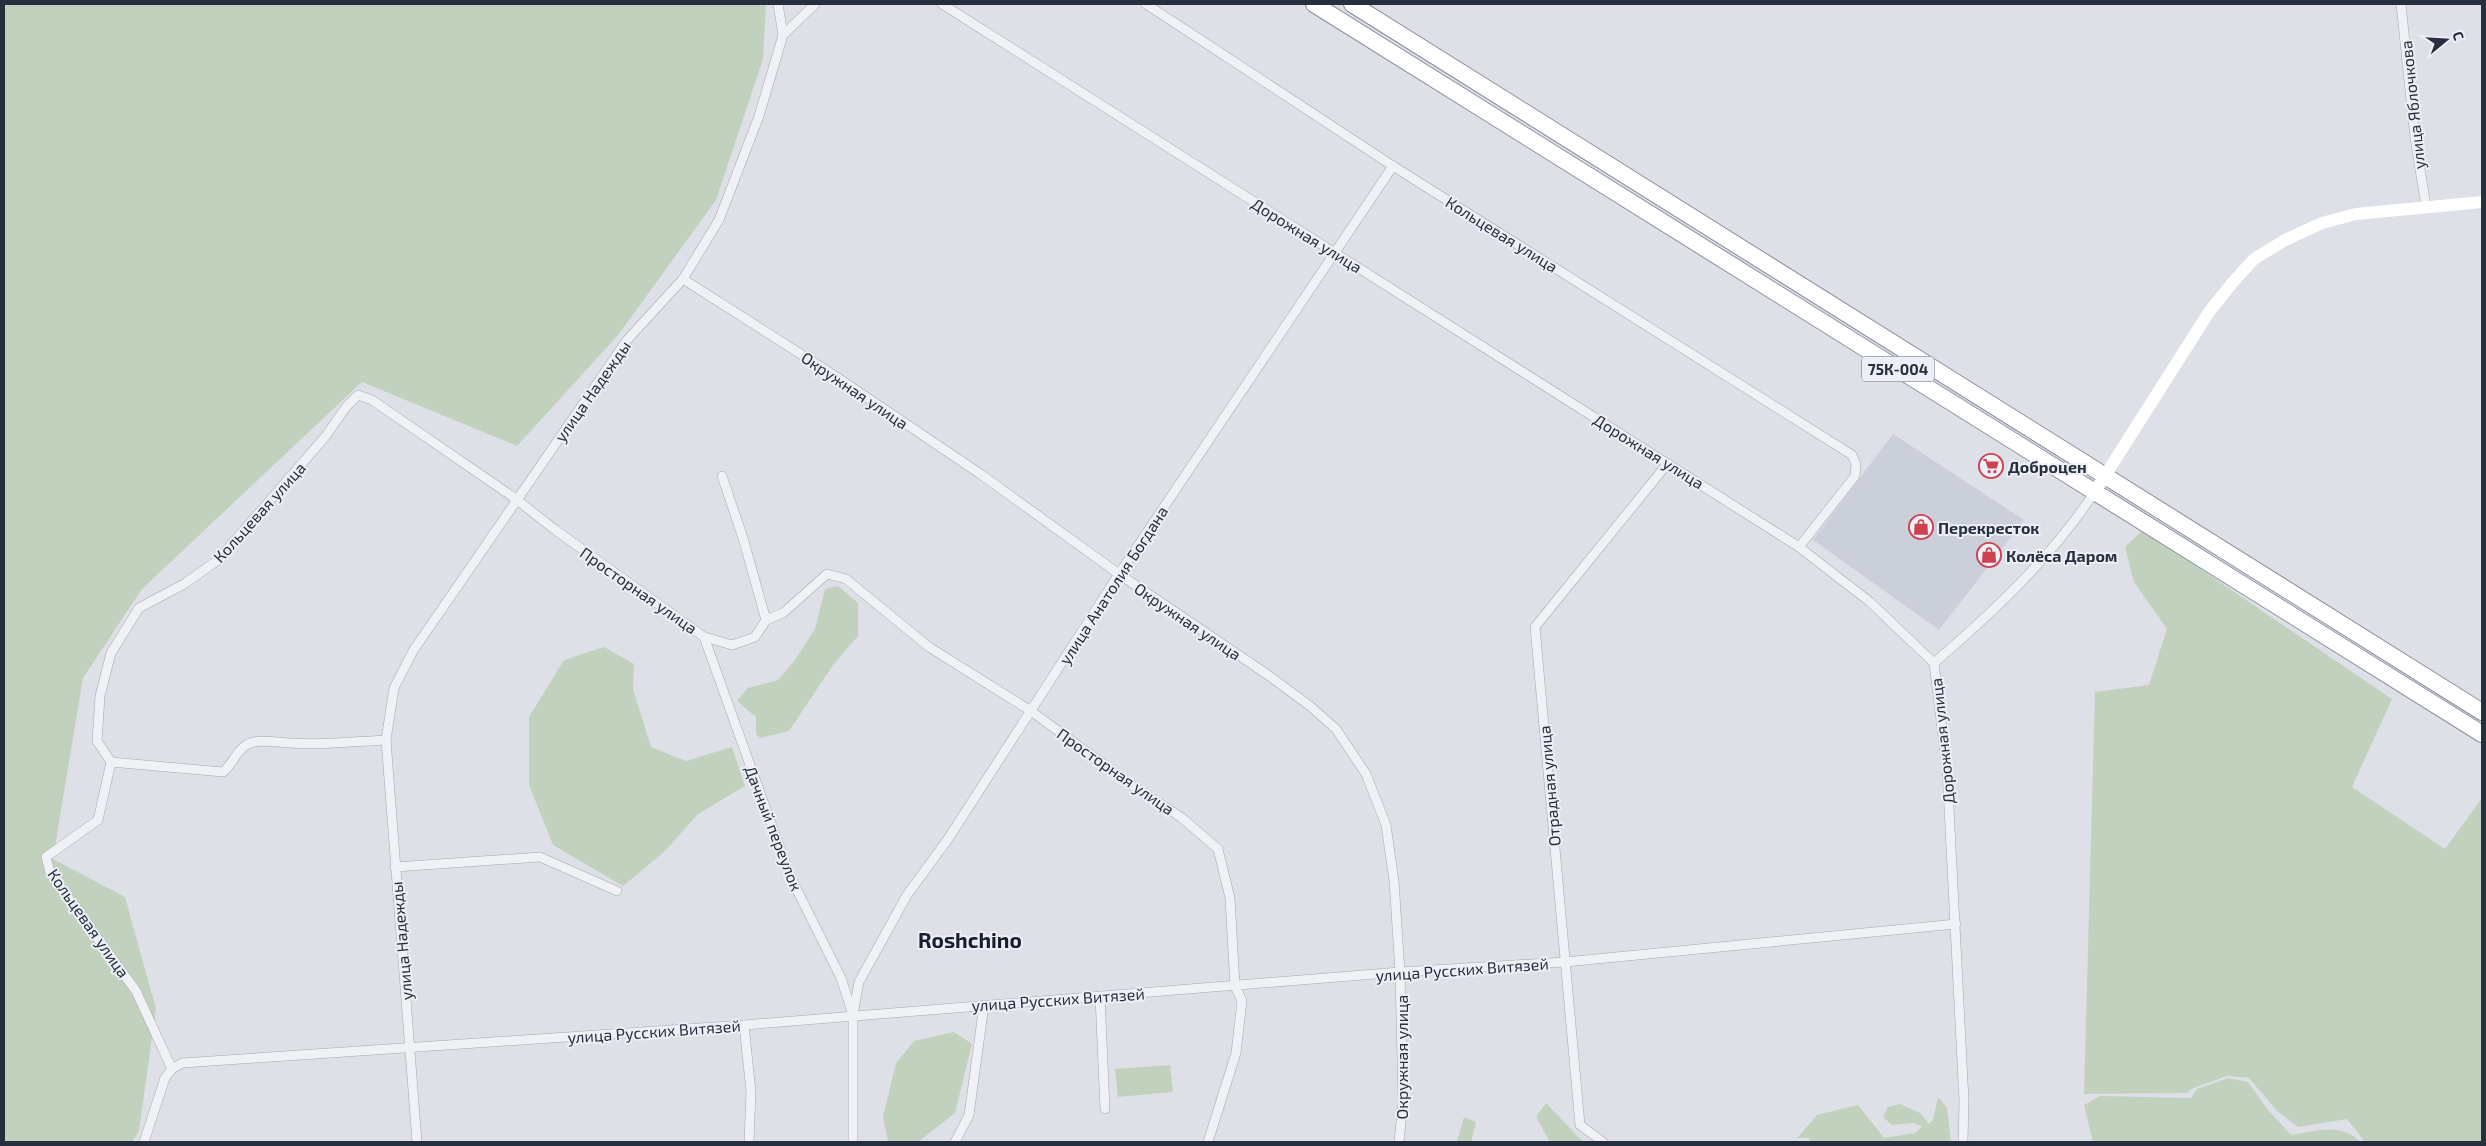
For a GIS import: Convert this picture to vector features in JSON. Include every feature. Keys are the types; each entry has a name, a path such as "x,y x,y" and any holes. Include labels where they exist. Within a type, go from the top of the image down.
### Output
{"highway":[{"name":"75К-004","path":"1314,4 2482,734"},
{"name":"75К-004","path":"1352,4 2482,712"}],"street":[{"name":"улица Надежды","path":"778,4 784,35"},
{"name":"улица Надежды","path":"417,1142 386,740 394,688 413,651 516,499 627,340 683,278 719,220 758,116 784,35 815,4"},
{"name":"Кольцевая улица","path":"1146,4 1394,166 1852,455 1856,464 1855,476 1799,547"},
{"name":"улица Яблочкова","path":"2401,4 2415,138 2426,206"},
{"name":"Дорожная улица","path":"945,5 1799,547 1870,602 1934,663 1947,769 1964,1101 1963,1142"},
{"name":"улица Анатолия Богдана","path":"853,1014 859,982 908,895 948,839 1119,574 1394,166"},
{"path":"1934,663 1980,623 2071,528 2209,312 2232,282 2254,259 2285,240 2322,223 2356,214 2482,202"},
{"name":"Окружная улица","path":"683,278 832,374 970,467 1119,574 1268,675 1310,706 1336,729 1366,774 1386,824 1394,881 1400,972 1403,1102 1399,1142"},
{"name":"Кольцевая улица","path":"172,1069 136,991 50,873 46,857 98,820 111,762 97,741 100,696 111,654 139,608 184,584 218,560 325,437 346,407 358,395"},
{"name":"Просторная улица","path":"358,395 372,400 516,499 554,529 704,637 732,645 755,638 766,620 783,613 827,574 846,579 929,647 1031,711 1130,784 1182,818 1218,849 1230,898 1235,986 1242,1001 1236,1053 1208,1142"},
{"name":"Отрадная улица","path":"1603,1142 1580,1125 1535,627 1668,463"},
{"path":"722,476 743,538 766,620"},
{"name":"Дачный переулок","path":"704,637 790,876 841,978 853,1014"},
{"path":"111,762 223,772 231,766 240,750 248,743 260,740 324,744 386,740"},
{"path":"395,867 540,857 617,890"},
{"name":"улица Русских Витязей","path":"172,1069 182,1064 744,1025 853,1014 1400,972 1565,962 1956,924"},
{"path":"1100,996 1105,1109"},
{"path":"954,1142 969,1115 984,1005"},
{"path":"853,1014 854,1142"},
{"path":"744,1025 751,1092 750,1136 748,1142"},
{"path":"144,1142 165,1078 172,1069"}],"shaded area":[{"name":"Перекресток","path":"1893,434 2024,520 1939,630 1813,540"}],"green space":[{"path":"4,4 766,4 763,59 716,200 619,334 517,446 362,382 142,589 83,678 53,859 125,897 156,1009 139,1131 132,1142 4,1142"},
{"path":"2143,530 2392,699 2352,787 2445,849 2482,798 2482,1142 2365,1142 2347,1119 2298,1127 2277,1111 2249,1078 2227,1076 2191,1089 2187,1093 2084,1094 2095,692 2149,685 2167,629 2134,582 2125,547"},
{"path":"838,586 858,603 858,636 833,665 789,731 760,738 756,734 756,717 737,701 748,688 778,680 795,660 815,629 825,589"},
{"path":"604,647 634,664 633,689 651,747 686,761 732,747 745,786 698,814 664,852 623,886 553,845 529,785 529,717 564,660"},
{"path":"954,1032 972,1044 955,1113 918,1142 888,1141 883,1117 896,1063 914,1041"},
{"path":"1170,1065 1173,1092 1118,1097 1115,1069"},
{"path":"2228,1078 2248,1082 2268,1110 2291,1135 2319,1130 2336,1130 2345,1132 2361,1142 2093,1142 2084,1105 2100,1096 2191,1098 2197,1089"},
{"path":"1938,1097 1947,1108 1951,1142 1810,1142 1809,1138 1797,1138 1817,1115 1858,1105 1884,1138 1915,1133 1922,1126 1913,1123 1892,1125 1883,1117 1888,1107 1900,1104 1920,1113 1929,1124 1933,1120"},
{"path":"1546,1103 1583,1142 1550,1142 1536,1117"},
{"path":"1464,1117 1476,1122 1471,1142 1457,1142"}],"place":[{"name":"Доброцен","path":"1991,466"},
{"name":"Перекресток","path":"1921,527"},
{"name":"Колёса Даром","path":"1989,555"}],"district":[{"name":"Roshchino","path":"970,939"}]}
